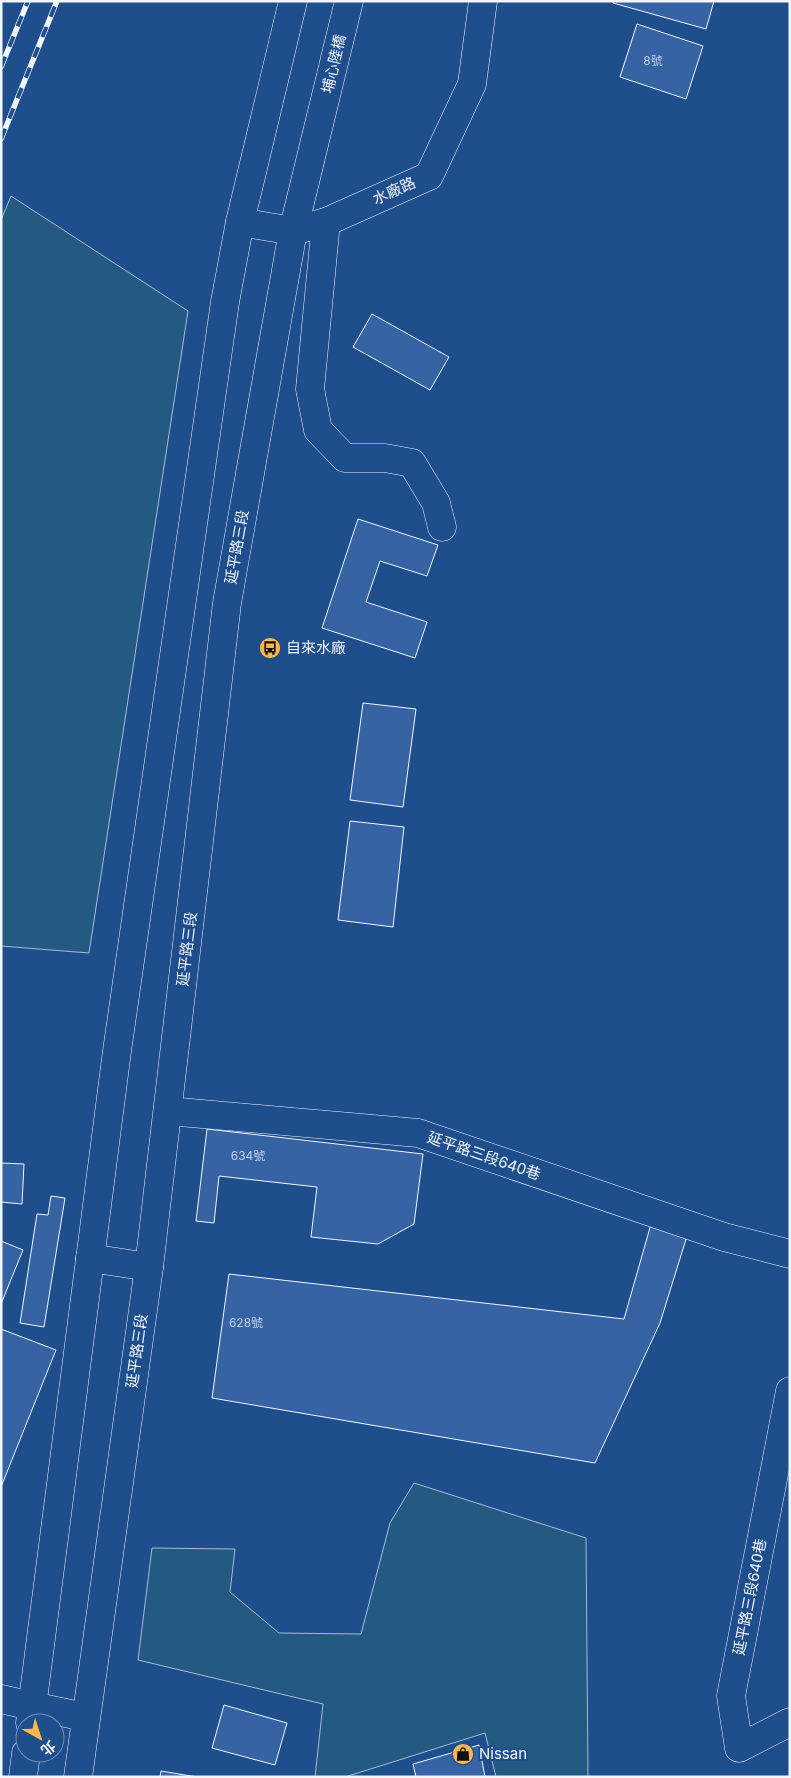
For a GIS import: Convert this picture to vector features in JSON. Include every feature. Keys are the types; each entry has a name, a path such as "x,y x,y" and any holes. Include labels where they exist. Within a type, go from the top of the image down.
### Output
{"main road":[{"path":"31,1713 90,1258 180,606 225,302 240,222 293,1"},
{"name":"埔心陸橋","path":"320,126 349,1"},
{"name":"水廠路","path":"240,222 293,231 326,222 429,176 472,84 483,1"},
{"name":"延平路三段","path":"78,1777 149,1267 227,604 293,231 320,126"},
{"path":"326,222 310,390 318,430 345,458 385,458 412,463 436,503 442,527"},
{"name":"延平路三段640巷","path":"168,1112 418,1134 724,1237 790,1254"},
{"path":"90,1258 149,1267"},
{"name":"延平路三段640巷","path":"790,1392 732,1696 739,1748 790,1722"},
{"path":"1,1699 27,1713"},
{"path":"65,1716 85,1717"},
{"path":"23,1777 25,1763"}],"shaded area":[{"path":"11,196 188,311 89,953 1,946 1,220"},
{"path":"414,1483 586,1538 588,1777 496,1777 485,1733 345,1777 315,1777 323,1704 138,1660 152,1548 235,1549 230,1592 279,1633 361,1634 390,1523"}],"building":[{"path":"613,1 714,1 706,29 613,3"},
{"path":"637,24 703,46 686,99 620,77"},
{"path":"372,314 449,357 430,390 353,347"},
{"path":"358,519 438,545 427,576 380,561 366,602 427,622 415,658 322,628"},
{"path":"363,703 416,709 403,807 350,800"},
{"path":"350,821 404,827 393,927 338,920"},
{"path":"207,1129 423,1154 414,1224 378,1244 311,1237 317,1187 219,1176 214,1223 196,1221"},
{"path":"1,1163 24,1164 22,1204 1,1202"},
{"path":"51,1196 65,1198 44,1327 20,1323 37,1214 48,1215"},
{"path":"651,1224 687,1236 660,1323 595,1463 212,1398 229,1274 624,1319"},
{"path":"1,1241 23,1250 1,1304"},
{"path":"1,1329 56,1350 1,1487"},
{"path":"224,1705 287,1723 275,1765 212,1748"},
{"name":"Nissan","path":"479,1745 485,1777 416,1777 413,1764"},
{"path":"161,1771 197,1777 160,1777"}],"railway":[{"path":"1,67 28,1"},
{"path":"1,139 57,1"}],"place":[{"name":"自來水廠","path":"270,648"},
{"name":"Nissan","path":"463,1754"}]}
